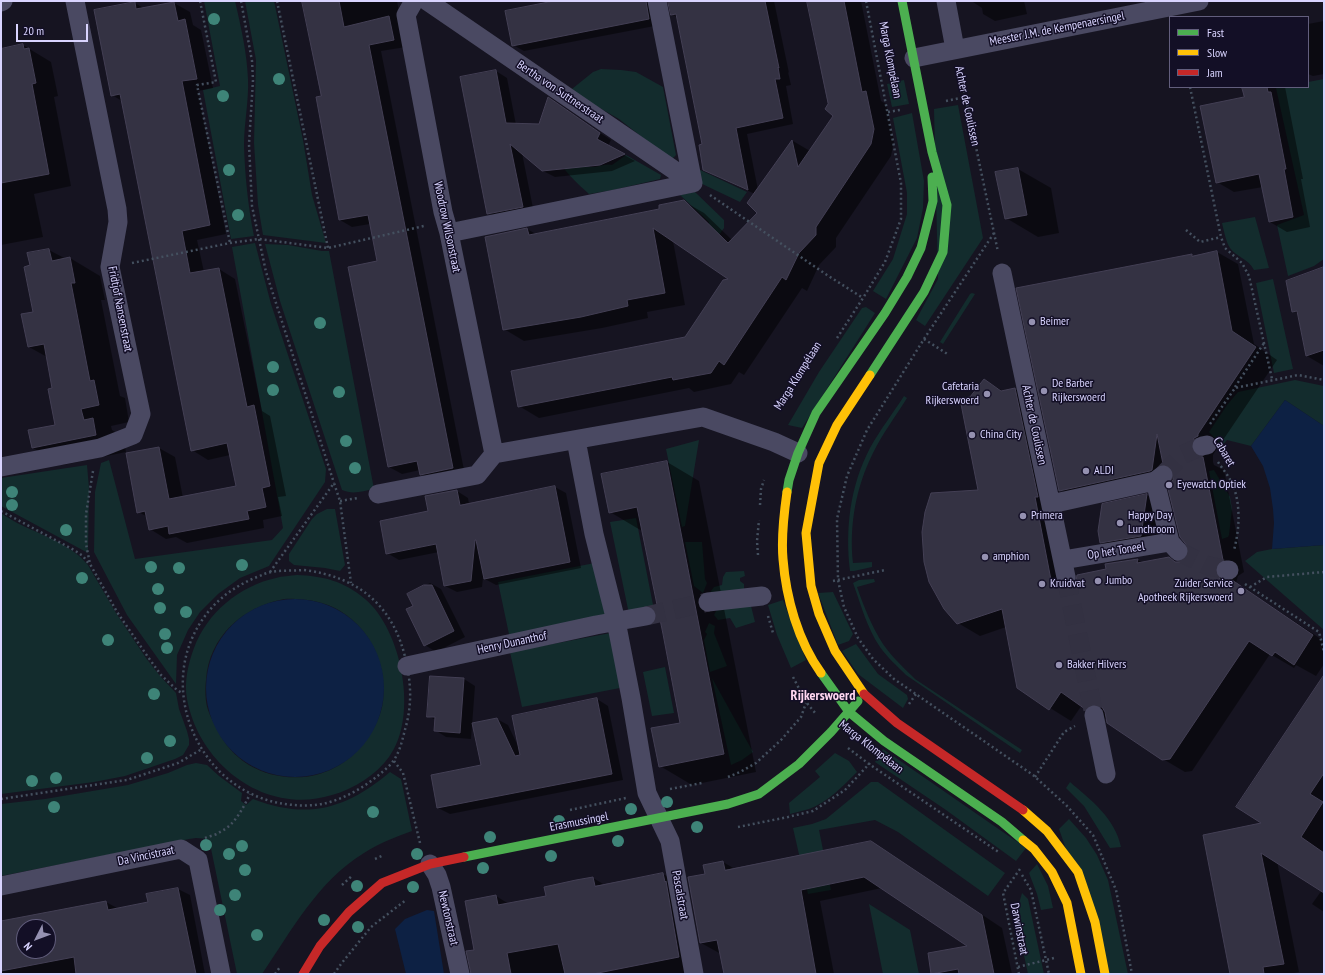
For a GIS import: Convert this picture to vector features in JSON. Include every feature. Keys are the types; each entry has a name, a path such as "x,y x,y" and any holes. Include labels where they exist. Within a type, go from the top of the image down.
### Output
{"street":[{"name":"Fridtjof Nansenstraat","path":"1,467 100,448 133,435 141,414 110,267 118,222 117,208 74,1"},
{"name":"Woodrow Wilsonstraat","path":"414,1 406,15 447,228 494,454"},
{"name":"Bertha von Suttnerstraat","path":"427,1 693,183"},
{"path":"447,228 693,183 657,1"},
{"name":"Marga Klompélaan","path":"902,1 932,152 947,205 943,252 924,292 837,424 789,480 784,515 783,558 788,591 797,626 814,663 849,712 884,741 1002,822 1034,849 1052,872 1067,903 1081,974"},
{"path":"946,1 955,49"},
{"name":"Meester J.M. de Kempenaersingel","path":"914,58 1173,3 1199,1"},
{"name":"Marga Klompélaan","path":"932,152 933,202 921,248 907,278 885,313 816,413 808,458 806,533 811,586 819,614 835,651 864,694 897,723 1017,805 1047,831 1078,872 1095,922 1105,974"},
{"name":"Achter de Coulissen","path":"1002,273 1064,568"},
{"path":"378,494 477,475 494,454 703,417 774,442 808,458"},
{"path":"576,440 594,534 616,621 647,793 659,818"},
{"name":"Op het Toneel","path":"1051,504 1159,478 1174,546 1064,568"},
{"path":"708,602 762,596"},
{"name":"Henry Dunanthof","path":"407,666 616,621 646,616"},
{"name":"Erasmussingel","path":"303,974 320,946 349,912 382,883 430,864 728,804 759,794 799,764 849,712 864,694"},
{"path":"1094,716 1106,774"},
{"name":"Pascalstraat","path":"659,818 670,841 694,974"},
{"name":"Da Vincistraat","path":"1,886 181,849 198,860 221,974"},
{"name":"Newtonstraat","path":"430,864 437,875 441,887 460,974"}],"path":[{"path":"200,1 216,82 197,85 230,243"},
{"path":"241,1 252,61 253,80 250,150 252,206 266,272 340,501 351,583"},
{"path":"277,1 328,248"},
{"name":"Marga Klompélaan","path":"834,342 864,298 885,262 901,219 901,183 866,1"},
{"name":"Achter de Coulissen","path":"924,339 994,233 955,49"},
{"path":"1190,88 1221,237 1225,248 1242,263 1249,276 1272,379"},
{"path":"693,183 820,271 864,298"},
{"path":"110,267 230,243 259,239 328,248 417,227 447,228"},
{"path":"1186,230 1200,242 1221,237"},
{"path":"949,355 924,339 867,430 847,476 837,519 838,580 844,607 858,638 878,664 894,679 1035,777 1066,805"},
{"name":"Cabaret","path":"1227,570 1235,544 1238,520 1238,501 1231,481 1205,445 1204,433 1264,343"},
{"path":"1235,388 1272,379 1298,375 1324,380"},
{"path":"90,564 86,544 86,514 93,474 100,448"},
{"path":"759,511 761,489 765,476"},
{"path":"270,572 334,483"},
{"path":"1,511 83,556 90,564 117,612 161,675 182,693"},
{"path":"759,518 757,541 759,562"},
{"path":"304,570 321,572 351,583 368,595 383,610 395,627 407,666 410,689 409,712 400,748 394,761 365,786 348,795 329,802 309,805 289,805 269,801 250,794 236,786 223,775 212,763 192,732 182,693 182,675 185,657 191,640 199,624 210,609 223,597 238,586 270,572 304,570"},
{"path":"838,580 885,570"},
{"path":"1324,572 1267,577 1250,587 1319,632 1324,652"},
{"path":"762,596 776,639"},
{"name":"Marga Klompélaan","path":"792,675 806,702 830,732 869,764 1001,854"},
{"path":"1035,777 1064,732 1094,716"},
{"path":"1,799 127,780 178,763 202,749"},
{"path":"394,761 403,773 419,842 430,864"},
{"path":"736,828 813,811 845,790 869,764"},
{"path":"190,855 204,839 222,832 230,826 238,816 250,794"},
{"name":"Darwinstraat","path":"1019,974 1003,893 1034,849"},
{"path":"1014,866 1019,870 1032,890 1049,974"},
{"path":"334,974 371,927 406,900 441,887"},
{"path":"1018,967 1060,957"}],"green space":[{"path":"204,1 235,1 245,50 248,79 244,146 247,191 254,236 231,239 203,90 220,86"},
{"path":"245,1 274,1 303,140 312,195 326,243 263,235 258,205 254,143 256,60"},
{"path":"601,69 636,72 663,87 676,155 671,160 619,119 598,107 567,93 593,72"},
{"path":"1324,79 1324,259 1314,266 1288,276 1277,225 1304,215 1276,88 1309,88 1309,82"},
{"path":"904,80 909,104 892,107 887,84"},
{"path":"958,105 983,238 925,326 916,320 938,279 934,109"},
{"path":"912,113 924,181 923,208 917,238 886,299 873,291 893,259 907,214 907,193 893,118"},
{"path":"626,155 661,175 660,179 589,194 577,183 560,163 592,167 607,164 612,165"},
{"path":"696,168 747,192 740,202 698,182"},
{"path":"695,192 724,220 724,228 719,235 707,227 709,222 680,195"},
{"path":"1255,217 1269,268 1254,270 1249,263 1235,254 1230,248 1226,240 1222,223"},
{"path":"255,243 271,304 326,469 325,482 269,566 240,578 218,594 200,612 188,630 177,655 176,684 127,615 94,552 95,492 101,463 109,460 135,559 272,540 283,528 232,247"},
{"path":"265,244 288,245 329,251 374,489 362,492 342,490 280,301"},
{"path":"1273,279 1293,369 1274,373 1256,283"},
{"path":"972,293 975,294 943,344 940,342"},
{"path":"866,307 875,313 802,428 788,425 819,372 862,308"},
{"path":"1295,380 1324,386 1324,426 1285,400 1251,446 1227,440 1222,446 1209,432 1227,405 1238,392"},
{"path":"904,396 907,398 881,439 867,466 855,506 852,535 853,563 872,562 872,567 850,571 848,539 849,524 858,477 870,448"},
{"path":"699,440 685,526 682,527 666,449"},
{"path":"87,465 89,488 88,553 1,506 1,478"},
{"path":"1214,470 1230,497 1232,509 1229,535 1228,537 1222,539 1209,471"},
{"path":"327,509 335,509 345,565 340,571 294,565 289,561 289,554 312,519 317,514"},
{"path":"1,513 23,526 69,548 88,565 116,613 146,658 176,693 179,709 189,739 189,745 183,755 125,776 94,782 1,794"},
{"path":"636,518 654,610 629,614 610,522"},
{"path":"685,542 702,542 705,579 707,583 703,593 694,586"},
{"path":"1324,545 1324,630 1245,561 1257,552 1272,549"},
{"path":"610,560 620,617 510,639 498,582"},
{"path":"744,571 745,576 740,578 740,581 744,584 744,590 710,596 714,587 722,585 723,577 726,572"},
{"path":"297,575 324,578 341,584 365,599 378,613 389,631 397,652 402,675 404,698 403,720 398,740 384,764 364,780 348,789 332,795 307,800 283,798 260,791 239,780 221,764 205,745 194,723 186,693 187,673 194,648 207,623 216,613 237,594 249,587 278,577","holes":["284,599 301,599 312,601 328,605 341,612 363,631 372,644 382,671 384,686 382,707 376,724 370,734 357,751 344,762 321,774 313,776 277,776 252,767 232,751 224,741 210,715 207,706 205,691 209,664 221,637 231,626 255,609"]},
{"path":"874,579 875,582 857,587 872,624 883,644 890,653 915,679 1022,750 1020,753 906,675 880,647 871,632 853,583 859,580"},
{"path":"833,592 853,634 849,641 838,645 818,593"},
{"path":"783,600 806,660 791,668 777,635 768,605"},
{"path":"751,606 755,622 736,628 730,618 718,620 714,615 717,609"},
{"path":"709,623 715,626 714,633 727,666 710,672 704,640 707,634 705,632"},
{"path":"616,632 625,687 522,707 510,652"},
{"path":"856,644 878,674 907,695 908,699 903,708 858,674 842,651"},
{"path":"665,667 674,713 652,716 643,672"},
{"path":"712,678 753,752 742,760 731,765"},
{"path":"883,749 1026,848 1016,861 946,810 875,762"},
{"path":"835,753 849,761 857,772 823,802 809,809 790,814 789,803 820,777 815,771"},
{"path":"196,763 207,765 242,793 241,801 246,805 253,799 291,809 326,807 342,802 358,795 374,785 390,772 401,779 412,831 370,849 348,864 333,878 319,892 295,924 262,974 237,974 209,839 189,839 1,876 1,804 45,799 128,785"},
{"path":"871,782 878,782 1005,873 988,896 898,832 875,820 819,830 831,890 808,894 793,828 826,819"},
{"path":"1070,782 1094,803 1108,818 1118,837 1121,847 1110,848 1084,806 1066,788"},
{"path":"1069,819 1086,838 1097,855 1108,880 1128,974 1110,974 1059,829"},
{"path":"1037,864 1048,886 1053,908 1041,910 1029,873"},
{"path":"1022,893 1028,899 1044,974 1028,974 1016,918"},
{"path":"869,904 910,930 919,974 883,974"}],"water":[{"path":"1285,400 1324,426 1324,545 1272,549 1274,523 1270,488 1263,466 1251,446"},
{"path":"286,599 304,599 337,609 352,619 364,631 374,646 380,662 384,679 384,697 380,714 374,730 364,745 352,757 337,767 321,773 304,777 286,777 253,767 238,757 226,745 216,730 210,714 206,697 206,679 216,646 226,631 238,619 253,609 269,603"},
{"path":"427,910 434,911 444,974 406,974 395,929 405,919"}],"building":[{"path":"302,1 339,1 344,27 389,16 394,40 369,45 453,468 420,475 417,461 388,467 348,267 377,261 368,215 339,220 316,97 321,96"},
{"path":"554,1 646,1 649,19 512,46 505,11"},
{"path":"668,1 765,1 779,68 778,67 780,79 775,79 783,118 736,128 748,190 703,170 699,145 702,144 676,14 671,15"},
{"path":"807,1 844,1 862,92 866,91 874,129 871,144 816,227 816,235 799,253 786,280 782,277 724,365 719,361 711,373 673,380 672,377 518,407 511,371 685,337 723,280 728,279 653,228 665,293 627,300 628,306 581,317 503,330 485,237 527,228 529,235 659,209 659,205 684,200 728,243 757,213 747,203 792,140 798,167 833,116 825,109 828,104"},
{"path":"135,2 136,9 174,2 178,21 185,19 197,79 182,81 210,225 182,231 190,273 219,268 247,407 254,405 270,486 262,488 266,507 247,511 249,519 169,534 168,526 149,530 145,511 137,513 126,453 159,447 169,499 236,486 227,443 191,451 120,94 111,96 94,10"},
{"path":"23,44 24,49 29,48 36,83 32,84 49,174 1,183 1,49"},
{"path":"496,70 506,123 539,124 548,97 600,133 597,139 625,154 600,165 542,171 510,144 523,207 487,214 460,77"},
{"path":"1242,88 1267,88 1268,92 1271,92 1286,169 1284,169 1293,217 1269,222 1259,174 1216,183 1200,106 1244,97"},
{"path":"1018,168 1027,215 1005,219 995,172"},
{"path":"49,249 52,261 70,257 75,283 71,283 90,381 94,380 99,405 81,409 84,420 93,418 96,435 32,448 28,430 55,425 48,389 52,388 44,344 28,347 21,314 33,312 24,267 30,265 27,253"},
{"path":"1217,251 1232,331 1256,347 1192,443 1191,449 1194,453 1203,457 1223,560 1217,564 1215,570 1216,575 1220,579 1226,581 1232,580 1313,635 1294,665 1275,652 1272,656 1249,641 1170,759 1162,760 1107,723 1105,712 1102,707 1098,705 1091,704 1085,709 1061,692 1049,710 1017,688 1002,609 957,624 944,609 929,582 924,562 922,532 925,512 931,493 978,490 960,399 970,397 984,379 1001,391 1015,388 1038,497 1035,497 1051,580 1055,579 1058,585 1068,588 1074,585 1077,575 1106,569 1105,564 1138,559 1137,563 1169,557 1175,562 1181,562 1186,559 1189,554 1189,548 1180,537 1167,485 1173,480 1174,473 1172,468 1163,464 1157,434 1152,470 1059,491 1016,288 1192,254 1192,256"},
{"path":"1324,267 1324,350 1306,356 1297,311 1292,312 1286,281"},
{"path":"667,461 724,754 659,767 651,728 680,723 663,634 637,507 609,513 601,474"},
{"path":"555,486 570,562 484,579 475,540 471,581 444,586 436,544 386,554 380,521 428,511 425,496 457,490 460,505"},
{"path":"1147,494 1141,536 1100,543 1098,531 1102,504"},
{"path":"424,585 432,585 454,631 424,646 406,609 413,606 407,594"},
{"path":"1324,675 1324,773 1310,794 1323,802 1301,837 1324,853 1324,893 1261,853 1284,964 1263,967 1264,974 1230,974 1203,835 1261,823 1236,807"},
{"path":"430,676 464,678 460,733 434,731 435,717 427,717"},
{"path":"597,698 612,774 437,808 431,775 481,765 472,723 497,718 515,756 520,755 512,716"},
{"path":"871,841 982,915 994,974 959,974 958,969 931,974 928,953 967,946 864,877 801,890 816,974 724,974 717,940 700,943 688,877 705,874 703,865 723,861 725,870"},
{"path":"663,873 665,882 666,881 679,957 593,974 565,974 558,944 507,953 511,974 471,974 466,951 474,950 465,901 496,895 498,905 546,896 544,887 576,880 593,877 595,886"},
{"path":"178,888 196,974 76,974 74,957 1,971 1,921 106,901 108,910 148,902 146,894"}],"tunnel":[{"path":"1163,475 1182,455 1202,446"},
{"path":"1178,551 1206,565 1226,570"},
{"path":"1066,577 1094,715"},
{"path":"646,616 708,602"}],"traffic: fast":[{"path":"870,375 924,292 943,252 947,205 932,152 902,1"},
{"path":"787,492 789,480 798,453 816,413 885,313 907,277 921,248 933,201 932,177"},
{"path":"821,673 849,712 884,741 1002,822 1023,840"},
{"path":"464,857 728,804 759,794 799,764 831,732 858,701"}],"traffic: slow":[{"path":"864,694 835,651 819,614 811,586 806,533 819,463 837,425 870,375"},
{"path":"787,492 782,542 787,589 794,619 806,647 821,673"},
{"path":"1023,810 1047,831 1078,872 1095,922 1105,974"},
{"path":"1023,840 1034,849 1052,872 1067,903 1081,974"}],"traffic: jam":[{"path":"864,694 897,723 1023,810"},
{"path":"303,974 320,946 349,912 382,883 430,864 464,857"}],"place":[{"name":"Beimer","path":"1032,322"},
{"name":"De Barber Rijkerswoerd","path":"1044,391"},
{"name":"Cafetaria Rijkerswoerd","path":"987,394"},
{"name":"China City","path":"972,435"},
{"name":"ALDI","path":"1086,471"},
{"name":"Eyewatch Optiek","path":"1169,485"},
{"name":"Primera","path":"1023,516"},
{"name":"Happy Day Lunchroom","path":"1120,523"},
{"name":"amphion","path":"985,557"},
{"name":"Jumbo","path":"1098,581"},
{"name":"Kruidvat","path":"1042,584"},
{"name":"Zuider Service Apotheek Rijkerswoerd","path":"1241,591"},
{"name":"Bakker Hilvers","path":"1059,665"}],"district":[{"name":"Rijkerswoerd","path":"823,696"}]}
